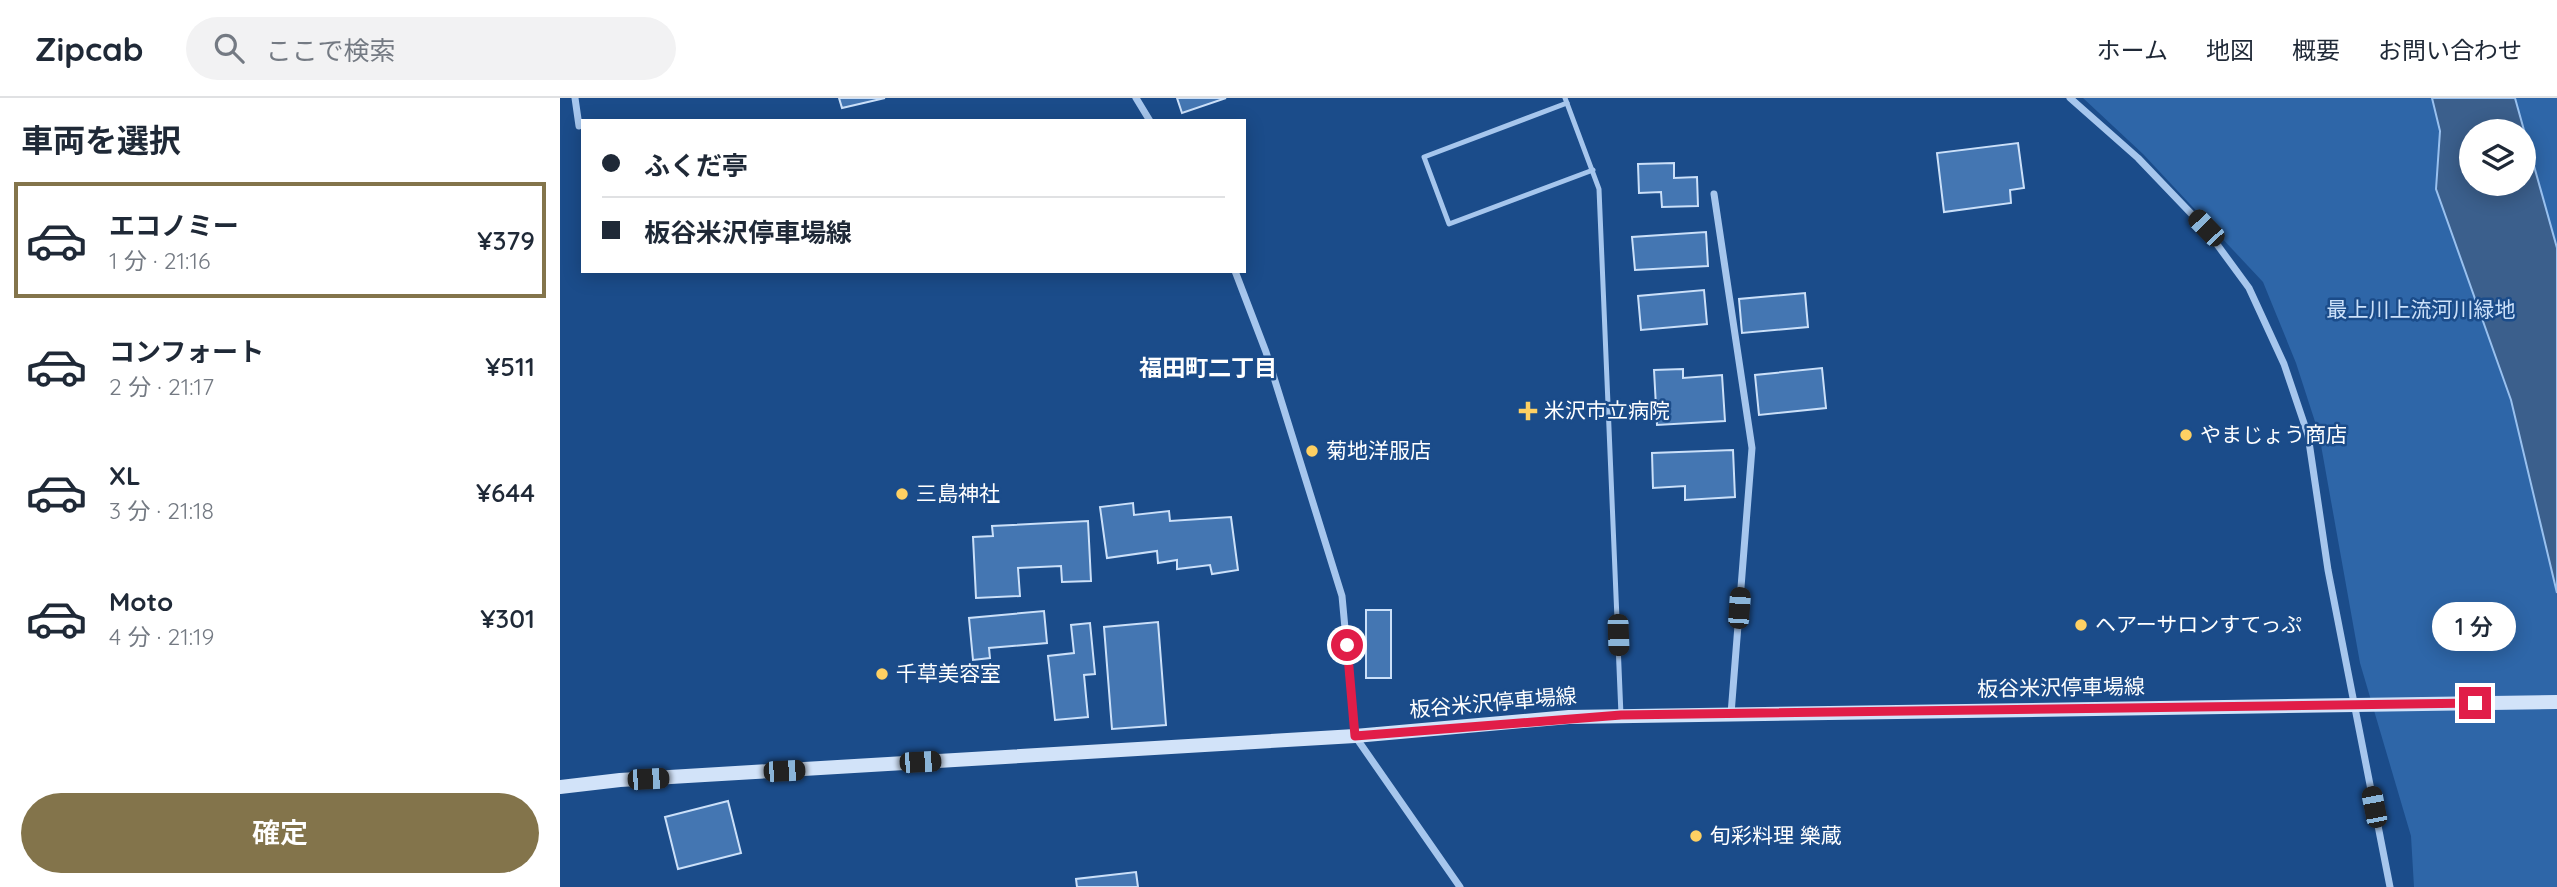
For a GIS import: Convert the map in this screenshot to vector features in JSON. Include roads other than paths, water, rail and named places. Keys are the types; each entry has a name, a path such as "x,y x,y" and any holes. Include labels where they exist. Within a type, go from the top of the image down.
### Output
{"main road":[{"name":"板谷米沢停車場線","path":"560,787 621,780 1355,736 1621,715 2557,702"}],"street":[{"path":"575,98 579,126"},
{"path":"1136,98 1149,119"},
{"path":"2070,98 2138,158 2206,228 2249,288 2284,364 2308,435 2328,570 2390,887"},
{"path":"1714,194 1752,448 1731,715"},
{"path":"1236,273 1266,352 1342,596 1355,736 1460,887"}],"lane":[{"path":"1593,170 1449,224 1424,157 1566,100 1593,170 1599,188 1621,715"}],"place":[{"name":"米沢市立病院","path":"1528,411"},
{"name":"やまじょう商店","path":"2186,435"},
{"name":"菊地洋服店","path":"1312,451"},
{"name":"三島神社","path":"902,494"},
{"name":"ヘアーサロンすてっぷ","path":"2081,625"},
{"name":"千草美容室","path":"882,674"},
{"name":"旬彩料理 樂蔵","path":"1696,836"}],"district":[{"name":"福田町二丁目","path":"1208,368"}],"park label":[{"name":"最上川上流河川緑地","path":"2421,310"}]}
